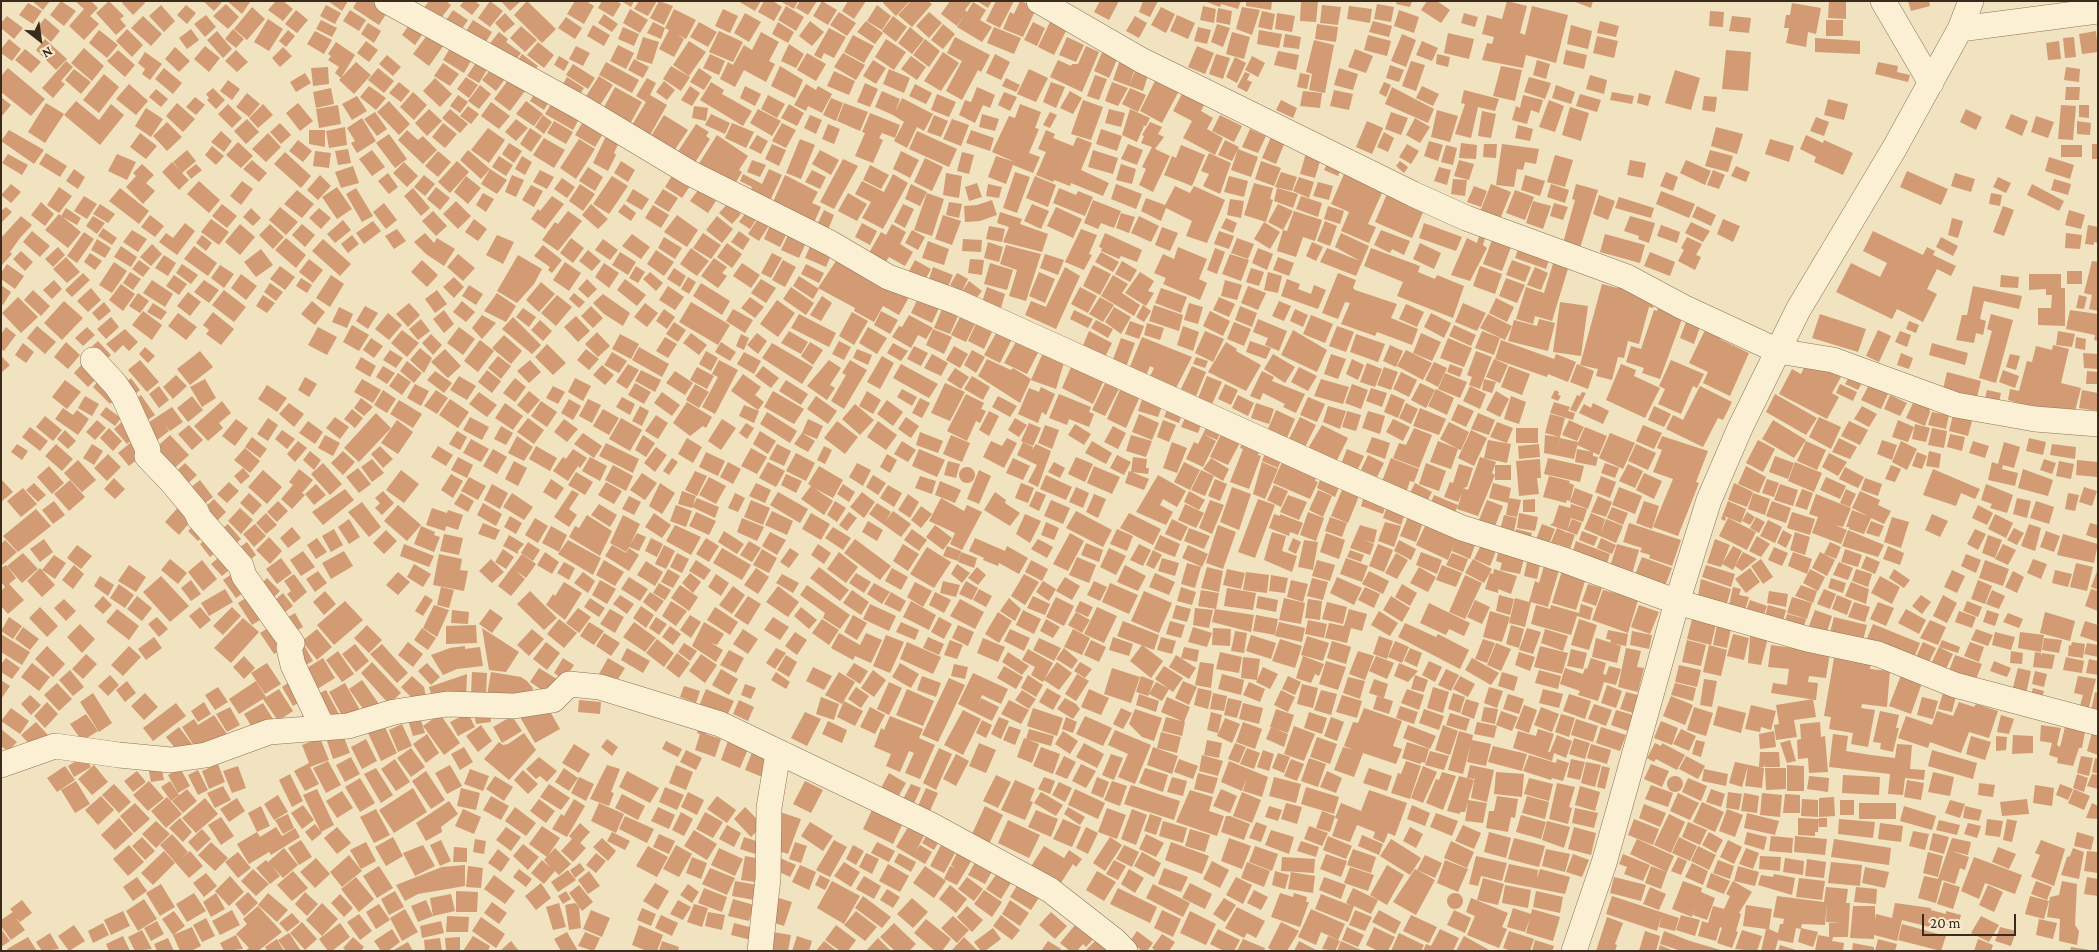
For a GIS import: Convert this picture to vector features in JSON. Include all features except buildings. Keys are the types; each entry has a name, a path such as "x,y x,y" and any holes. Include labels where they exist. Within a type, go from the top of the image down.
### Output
{"street":[{"path":"387,1 580,106 690,173 830,243 888,277 957,302 1328,470 1462,528 1564,560 1677,602 1807,639 1878,654 1955,685 2098,723"},
{"path":"1040,1 1141,60 1379,178 1466,218 1627,277 1683,307 1778,350 1833,360 1956,405 2035,419 2098,424"},
{"path":"1883,1 1931,83"},
{"path":"1574,951 1604,863 1677,602 1709,500 1740,428 1798,310 1849,227 1931,83 1960,29 1971,1"},
{"path":"1960,29 2098,11"},
{"path":"94,360 115,384 124,398 148,450 146,456 171,481 196,511 199,518 241,566 244,576 292,643 289,648 293,665 322,726"},
{"path":"1,765 55,746 171,760 206,755 270,732 322,726 348,726 394,712 447,704 514,706 553,700 568,684 600,687 720,724 929,824 1050,890 1114,940 1125,951"},
{"path":"760,951 768,878 769,808 778,753"}]}
